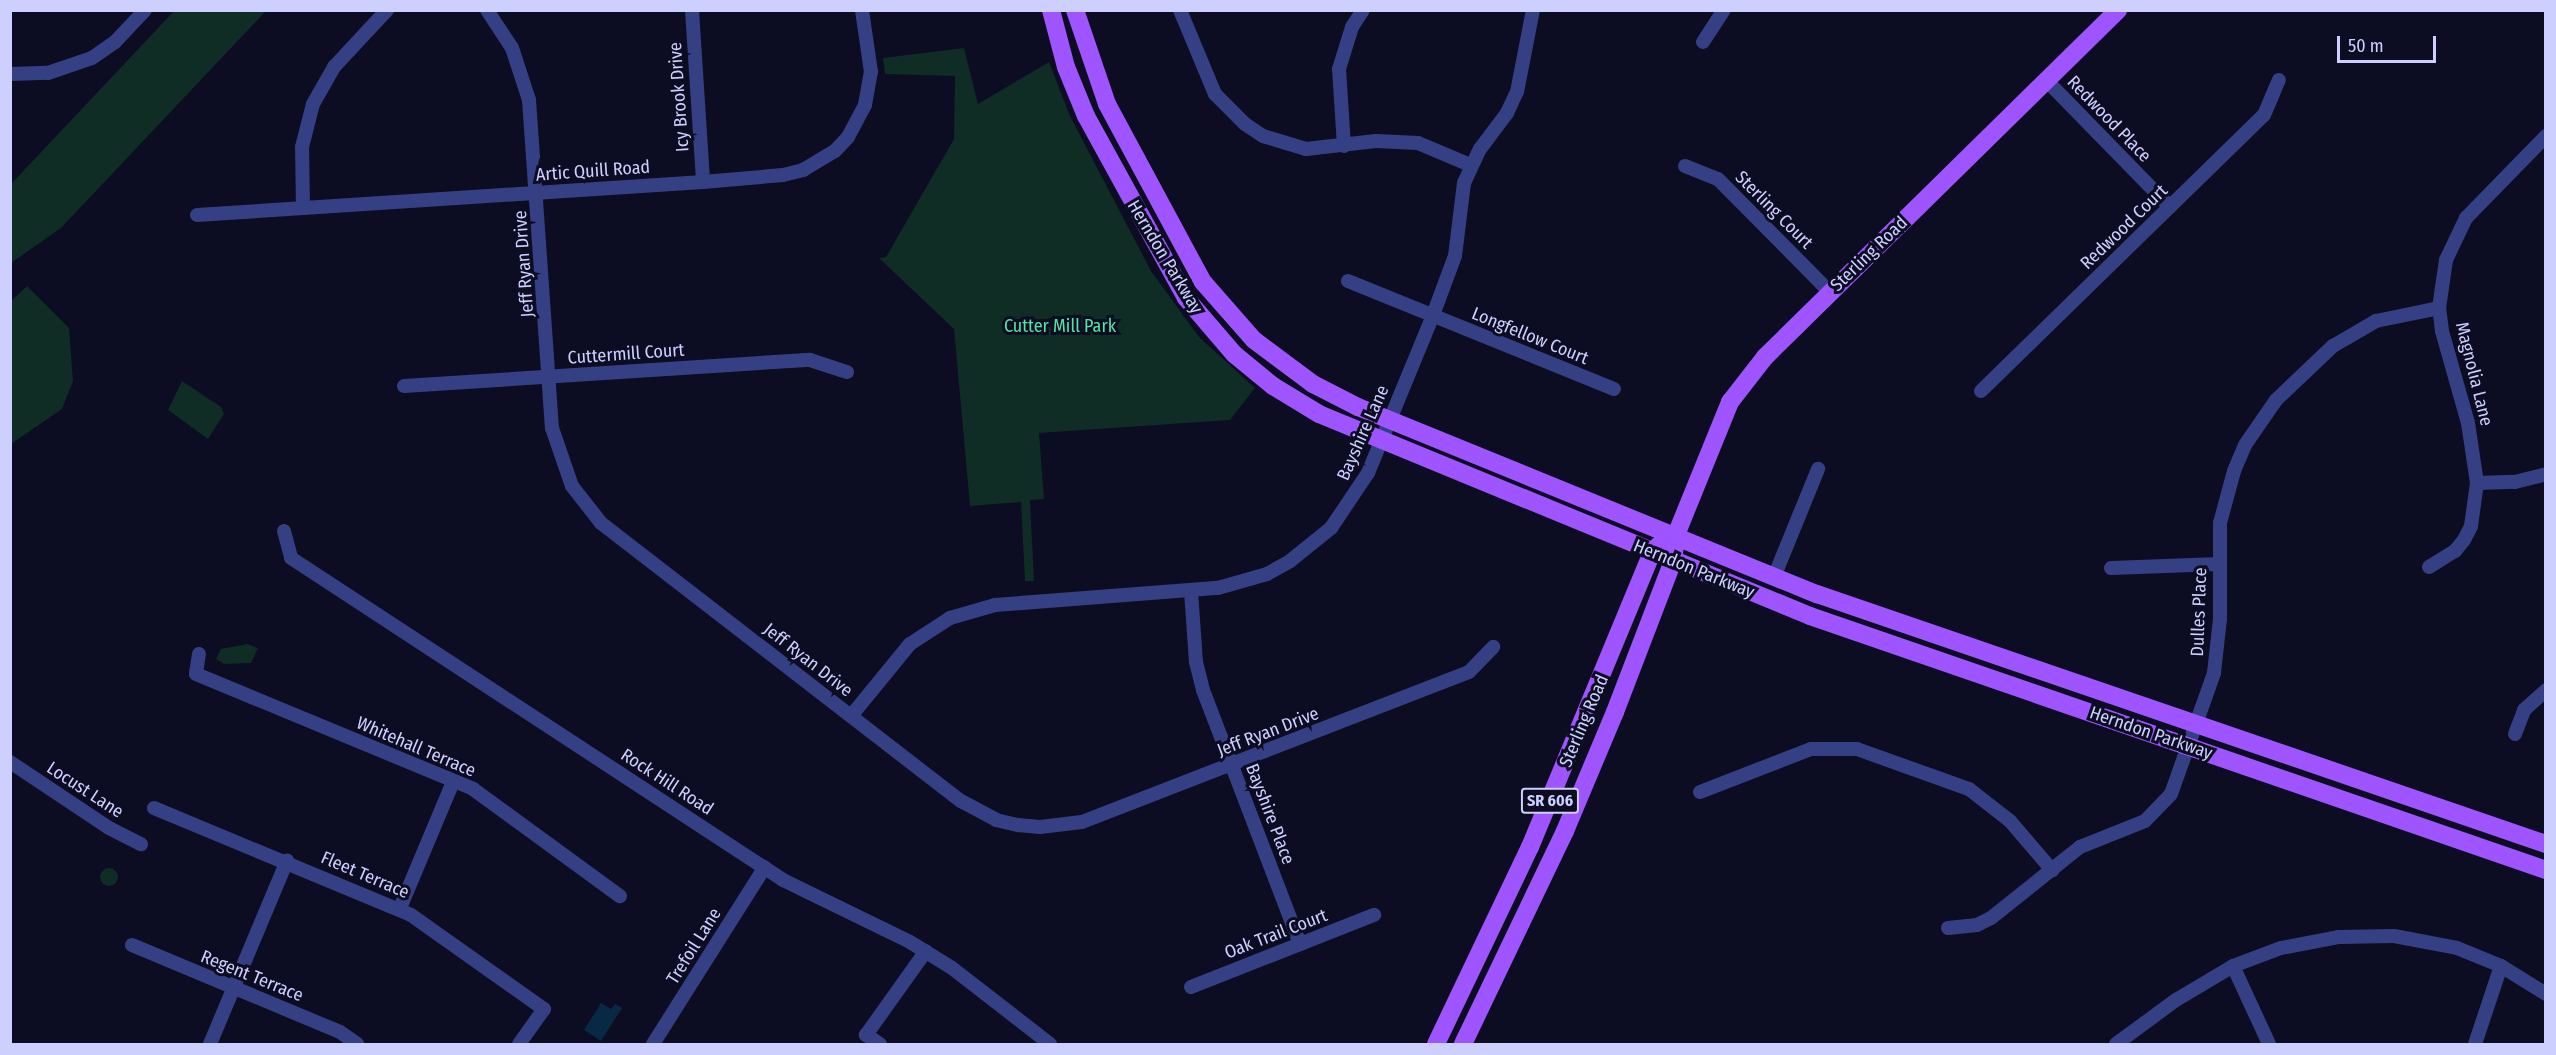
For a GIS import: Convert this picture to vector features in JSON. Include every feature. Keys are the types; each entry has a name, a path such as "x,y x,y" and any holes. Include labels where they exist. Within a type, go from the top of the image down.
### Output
{"main road":[{"name":"Herndon Parkway","path":"1051,10 1066,67 1086,116 1151,239 1199,316 1234,354 1273,386 1319,414 1652,553 1810,616 2546,870"},
{"name":"Herndon Parkway","path":"1075,10 1107,104 1203,282 1247,333 1288,368 1337,397 1774,577 2546,844"},
{"name":"Sterling Road","path":"1463,1044 1564,831 1673,561 1676,535 1730,402 1765,357 2118,10"},
{"path":"1652,553 1676,535"},
{"name":"Sterling Road","path":"1436,1044 1530,847 1652,553"}],"street":[{"path":"10,74 48,73 92,58 115,42 145,10"},
{"path":"303,208 302,147 313,104 334,67 387,10"},
{"name":"Jeff Ryan Drive","path":"487,10 512,48 525,83 537,192 556,447 585,505 601,523 961,801 996,820 1018,825 1040,827 1082,822 1469,672 1493,647"},
{"name":"Icy Brook Drive","path":"692,10 703,182"},
{"name":"Artic Quill Road","path":"197,215 703,182 783,175 803,170 835,151 858,122 870,88 862,10"},
{"path":"1180,10 1204,76 1228,110 1245,124 1282,144 1306,149 1376,141 1418,143 1470,165"},
{"path":"1344,146 1339,69 1352,27 1363,10"},
{"name":"Bayshire Lane","path":"851,716 910,644 950,618 995,605 1191,591 1259,577 1312,546 1348,508 1381,441 1433,315 1455,256 1460,201 1470,165 1517,92 1533,10"},
{"path":"1703,42 1724,10"},
{"name":"Redwood Court","path":"1981,391 2264,115 2279,80"},
{"name":"Redwood Place","path":"2047,81 2170,207"},
{"name":"Magnolia Lane","path":"2429,567 2443,561 2464,540 2471,526 2477,483 2468,423 2439,308 2446,260 2466,218 2546,136"},
{"name":"Sterling Court","path":"1685,166 1718,179 1830,292"},
{"name":"Longfellow Court","path":"1348,281 1614,389"},
{"name":"Dulles Place","path":"1948,928 1977,925 1991,918 2080,847 2130,829 2159,809 2179,779 2191,747 2219,645 2220,523 2234,471 2259,422 2276,400 2333,346 2356,331 2396,315 2439,308"},
{"name":"Cuttermill Court","path":"404,386 810,360 848,372"},
{"path":"1774,577 1818,469"},
{"path":"2477,483 2514,482 2546,474"},
{"name":"Rock Hill Road","path":"284,531 291,558 815,899 926,951 1045,1043"},
{"path":"2111,568 2219,564"},
{"name":"Bayshire Place","path":"1191,591 1196,662 1231,765 1300,944"},
{"name":"Whitehall Terrace","path":"199,654 196,674 473,789 620,896"},
{"path":"2514,734 2524,710 2546,690"},
{"path":"1700,792 1811,749 1857,749 1969,789 2010,821 2052,870"},
{"name":"Locust Lane","path":"10,762 109,828 141,844"},
{"path":"400,908 453,782"},
{"name":"Fleet Terrace","path":"154,808 400,908 544,1009 519,1044"},
{"path":"210,1044 287,861"},
{"name":"Trefoil Lane","path":"653,1044 765,867"},
{"name":"Oak Trail Court","path":"1191,987 1374,915"},
{"path":"2116,1044 2176,1000 2233,966 2292,946 2366,936 2421,940 2457,948 2501,966 2546,994"},
{"name":"Regent Terrace","path":"132,945 234,988 351,1043"},
{"path":"880,1044 866,1035 926,951"},
{"path":"2233,966 2270,1044"},
{"path":"2475,1044 2501,966"}],"green space":[{"path":"175,10 266,11 61,228 11,263 11,184"},
{"name":"Cutter Mill Park","path":"964,48 978,104 1049,62 1070,116 1151,271 1199,337 1255,388 1230,420 1039,433 1044,499 1030,500 1034,581 1025,581 1021,502 970,506 954,329 879,258 886,257 954,139 955,76 885,74 883,58"},
{"path":"27,286 69,328 73,381 62,409 11,444 11,301"},
{"path":"182,381 221,407 224,414 208,439 168,410"},
{"path":"247,644 258,648 251,663 224,664 216,659 221,649"},
{"path":"109,868 115,871 118,877 115,883 109,886 103,883 100,877 103,871"}],"water":[{"path":"601,1003 611,1009 615,1004 622,1008 601,1041 584,1030"}]}
